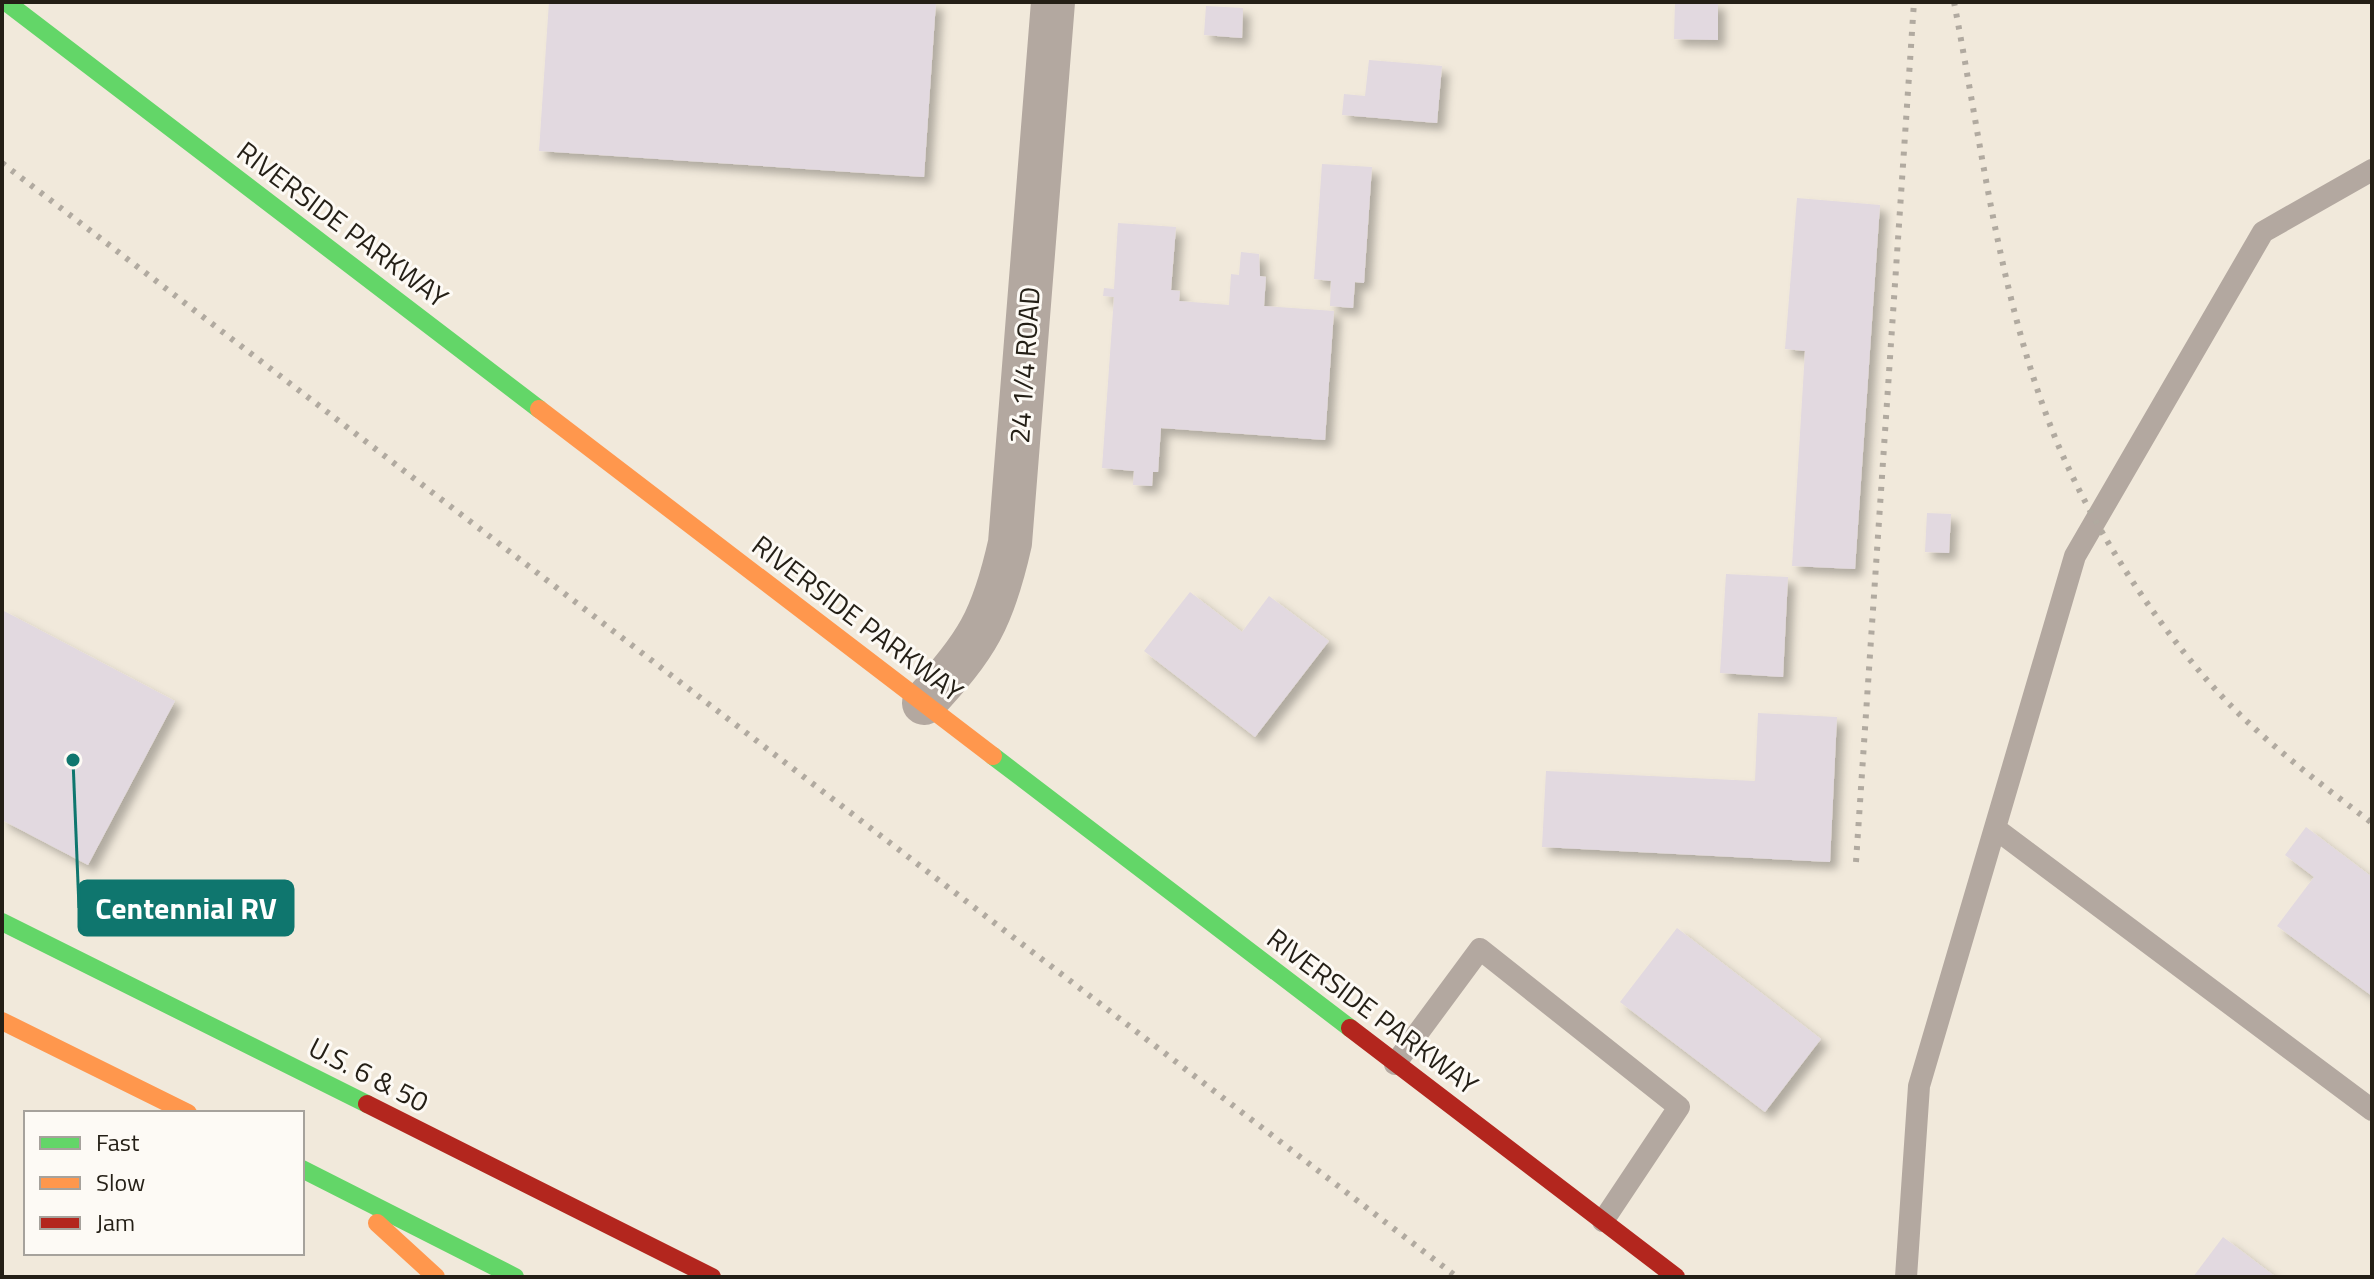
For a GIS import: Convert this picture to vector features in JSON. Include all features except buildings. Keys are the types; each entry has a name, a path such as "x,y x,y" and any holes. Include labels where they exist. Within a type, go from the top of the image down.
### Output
{"main road":[{"name":"RIVERSIDE PARKWAY","path":"6,2 1676,1277"},
{"name":"U.S. 6 & 50","path":"2,922 712,1277"},
{"path":"2,1021 184,1111"},
{"path":"304,1170 515,1277"},
{"path":"337,1186 436,1277"}],"street":[{"name":"24 1/4 ROAD","path":"924,703 980,636 1000,589 1010,543 1053,2"}],"lane":[{"path":"1906,1277 1919,1086 2075,556 2263,232 2372,170"},
{"path":"1996,829 2372,1110"},
{"path":"1395,1064 1480,949 1679,1107 1603,1221"}],"railway":[{"path":"1856,862 1914,2"},
{"path":"1954,2 1992,214 2016,320 2049,422 2079,489 2138,590 2207,680 2265,738 2372,823"},
{"path":"2,163 1457,1277"}],"traffic: fast":[{"path":"6,2 539,409"},
{"path":"993,756 1350,1028"},
{"path":"2,922 367,1104"},
{"path":"304,1170 515,1277"}],"traffic: slow":[{"path":"539,409 993,756"},
{"path":"2,1021 184,1111"},
{"path":"377,1223 436,1277"}],"traffic: jam":[{"path":"1350,1028 1676,1277"},
{"path":"367,1104 712,1277"}],"place":[{"name":"Centennial RV","path":"73,760"}]}
